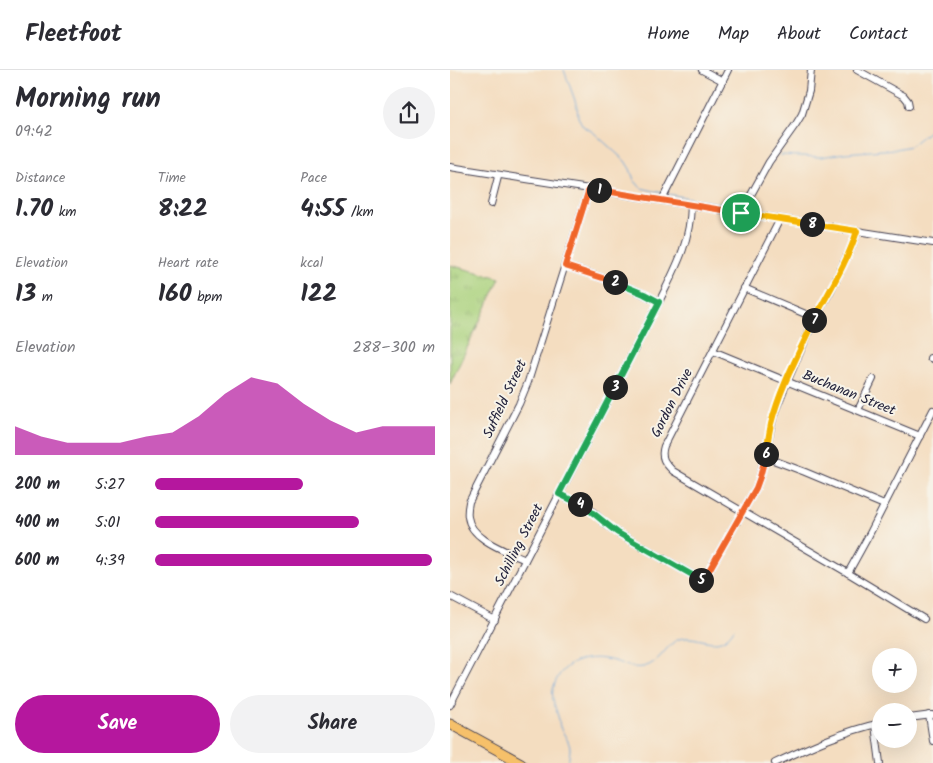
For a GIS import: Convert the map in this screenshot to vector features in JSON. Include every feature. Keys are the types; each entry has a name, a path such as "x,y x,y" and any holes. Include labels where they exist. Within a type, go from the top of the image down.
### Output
{"highway":[{"path":"450,724 521,763"}],"street":[{"path":"702,70 723,81"},
{"path":"662,200 728,70"},
{"path":"741,213 769,162 802,114 809,91 811,70"},
{"path":"859,71 904,96 909,106"},
{"path":"450,167 933,243"},
{"path":"491,204 498,177 495,174"},
{"name":"Suffield Street","path":"525,560 492,544 477,534 470,525 467,513 474,491 519,404 528,382 589,189"},
{"name":"Schilling Street","path":"450,705 659,302 686,245 692,205"},
{"name":"Gordon Drive","path":"780,220 664,446 662,458 673,471 924,619"},
{"path":"559,494 591,510 618,533 703,581 756,488 765,457 771,425 786,382 815,318 834,285 857,231"},
{"path":"565,266 623,285 659,302"},
{"path":"744,288 815,318"},
{"name":"Buchanan Street","path":"713,350 786,382 920,436"},
{"path":"858,410 873,379"},
{"path":"848,573 933,410"},
{"path":"765,457 884,505"},
{"path":"450,596 495,620"},
{"path":"917,717 931,715 933,741"},
{"path":"775,763 786,760 813,745 872,726"},
{"path":"879,748 880,763"}],"green space":[{"path":"450,265 500,278 450,384"}],"waterway":[{"path":"564,70 577,106 578,117 583,126 593,132 625,161 634,180 641,188 663,193"},
{"path":"780,155 821,157 844,153 896,149 910,146 933,128"},
{"path":"667,194 735,206 737,202"},
{"path":"568,763 570,748 560,727 553,701 554,686 563,670 578,661 595,658 614,661 632,667 643,667 654,662 679,639 722,641 734,629"}],"route":[{"path":"589,189 741,213 857,231 852,246 815,318 786,382 774,414 756,488 703,581 618,533 591,510 559,494 659,302 623,285 565,266 589,189"}]}
